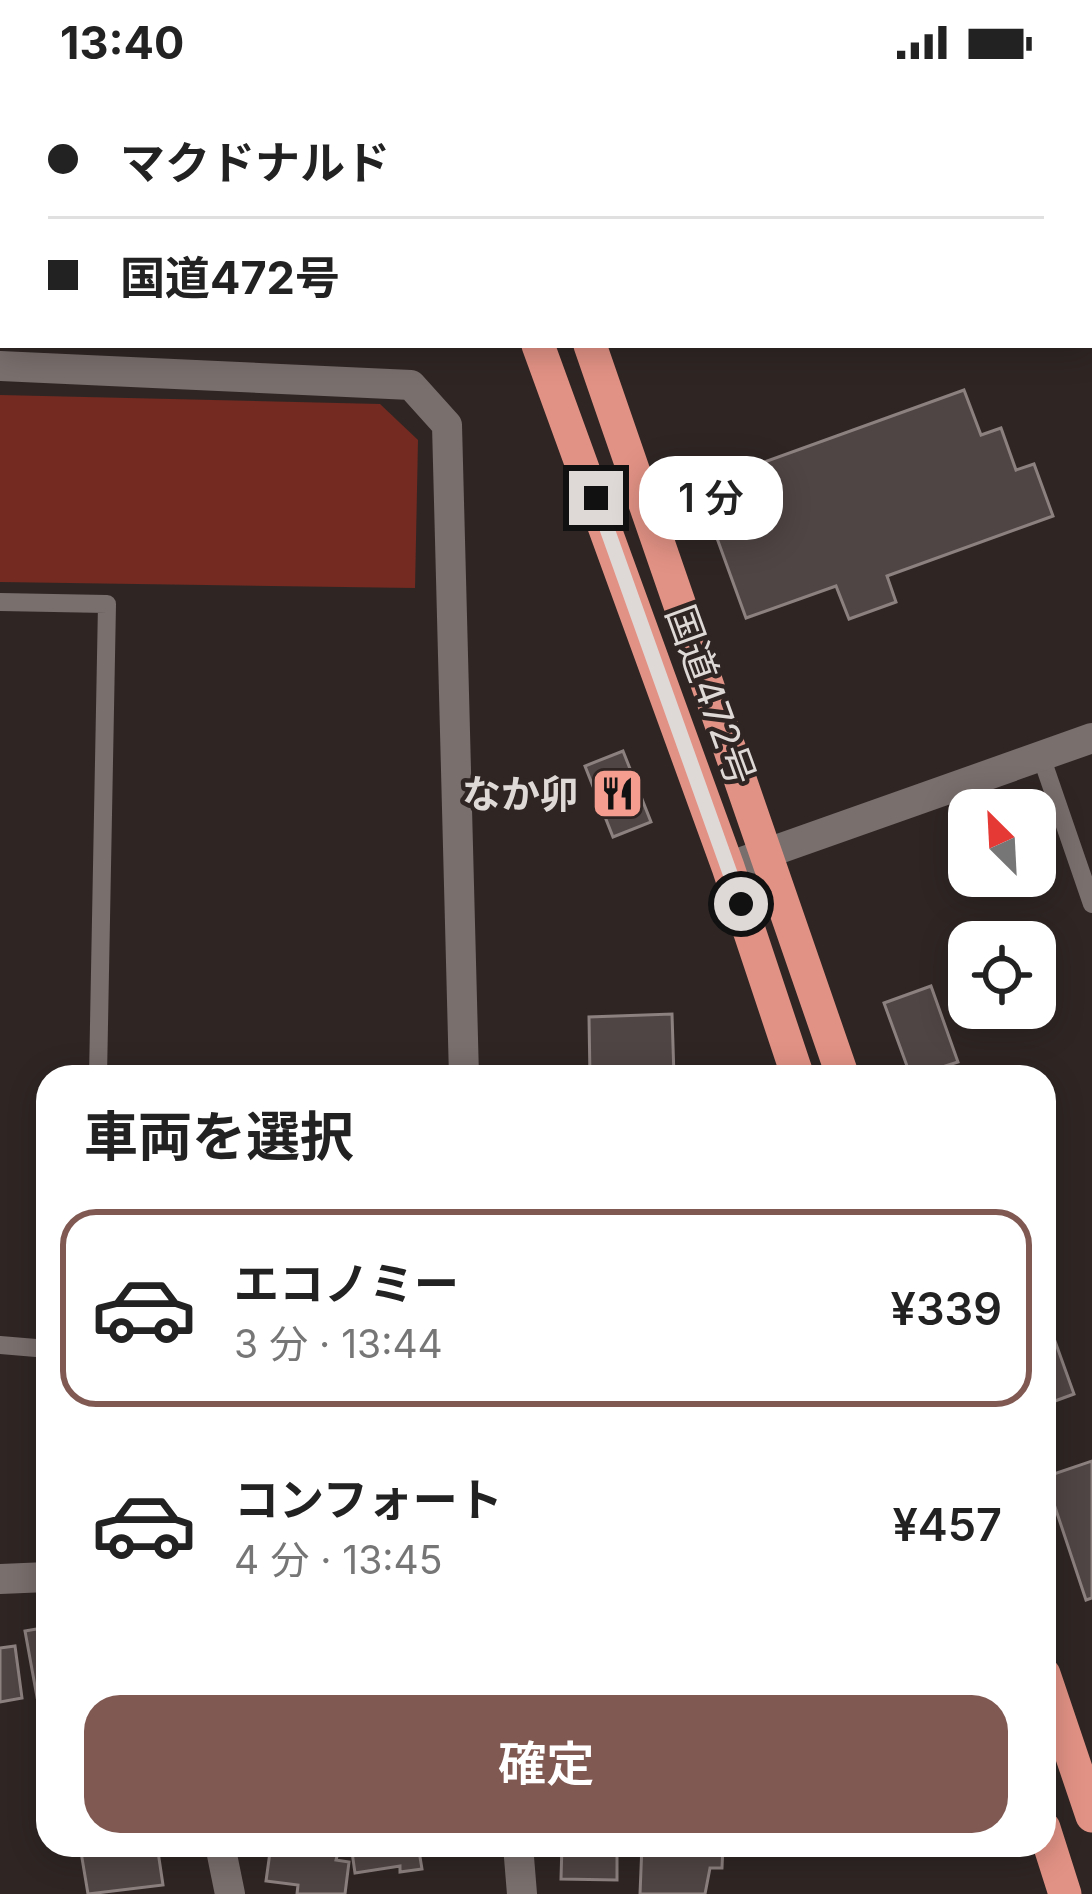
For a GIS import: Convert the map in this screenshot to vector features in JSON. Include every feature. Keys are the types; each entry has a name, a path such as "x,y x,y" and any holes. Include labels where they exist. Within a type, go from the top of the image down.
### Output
{"highway":[{"name":"国道472号","path":"539,348 728,867 794,1065"},
{"name":"国道472号","path":"591,348 838,1065"},
{"path":"1056,1710 1092,1816"},
{"path":"1053,1857 1065,1894"}],"street":[{"path":"0,366 410,385 447,425 464,1065"},
{"path":"728,867 1092,738"},
{"path":"0,1579 36,1578"},
{"path":"222,1857 230,1894"},
{"path":"519,1857 522,1894"}],"lane":[{"path":"0,602 106,604 98,1065"},
{"path":"1041,756 1092,904"},
{"path":"0,1346 36,1348"}],"shaded area":[{"path":"0,395 380,404 418,440 415,588 0,582"}],"building":[{"path":"964,390 981,435 1001,428 1016,470 1034,464 1053,516 887,576 896,602 849,619 836,586 746,618 698,486"},
{"name":"なか卯","path":"623,751 651,822 613,837 585,766"},
{"path":"931,986 958,1062 907,1065 884,1003"},
{"path":"672,1014 674,1065 590,1065 589,1017"},
{"path":"1056,1344 1074,1394 1056,1401"},
{"path":"1092,1461 1092,1598 1086,1600 1056,1510 1056,1473"},
{"path":"36,1629 36,1692 25,1631"},
{"path":"15,1646 22,1698 0,1702 0,1648"},
{"path":"82,1857 159,1857 163,1885 88,1894"},
{"path":"269,1857 337,1857 349,1862 345,1894 297,1894 298,1885 266,1881"},
{"path":"353,1857 420,1857 422,1869 400,1872 400,1866 355,1873"},
{"path":"562,1857 617,1857 617,1880 561,1879"},
{"path":"642,1857 722,1857 722,1868 710,1868 705,1894 640,1894"}],"place":[{"name":"なか卯","path":"618,794"}],"route":[{"path":"596,498 741,904"}]}
